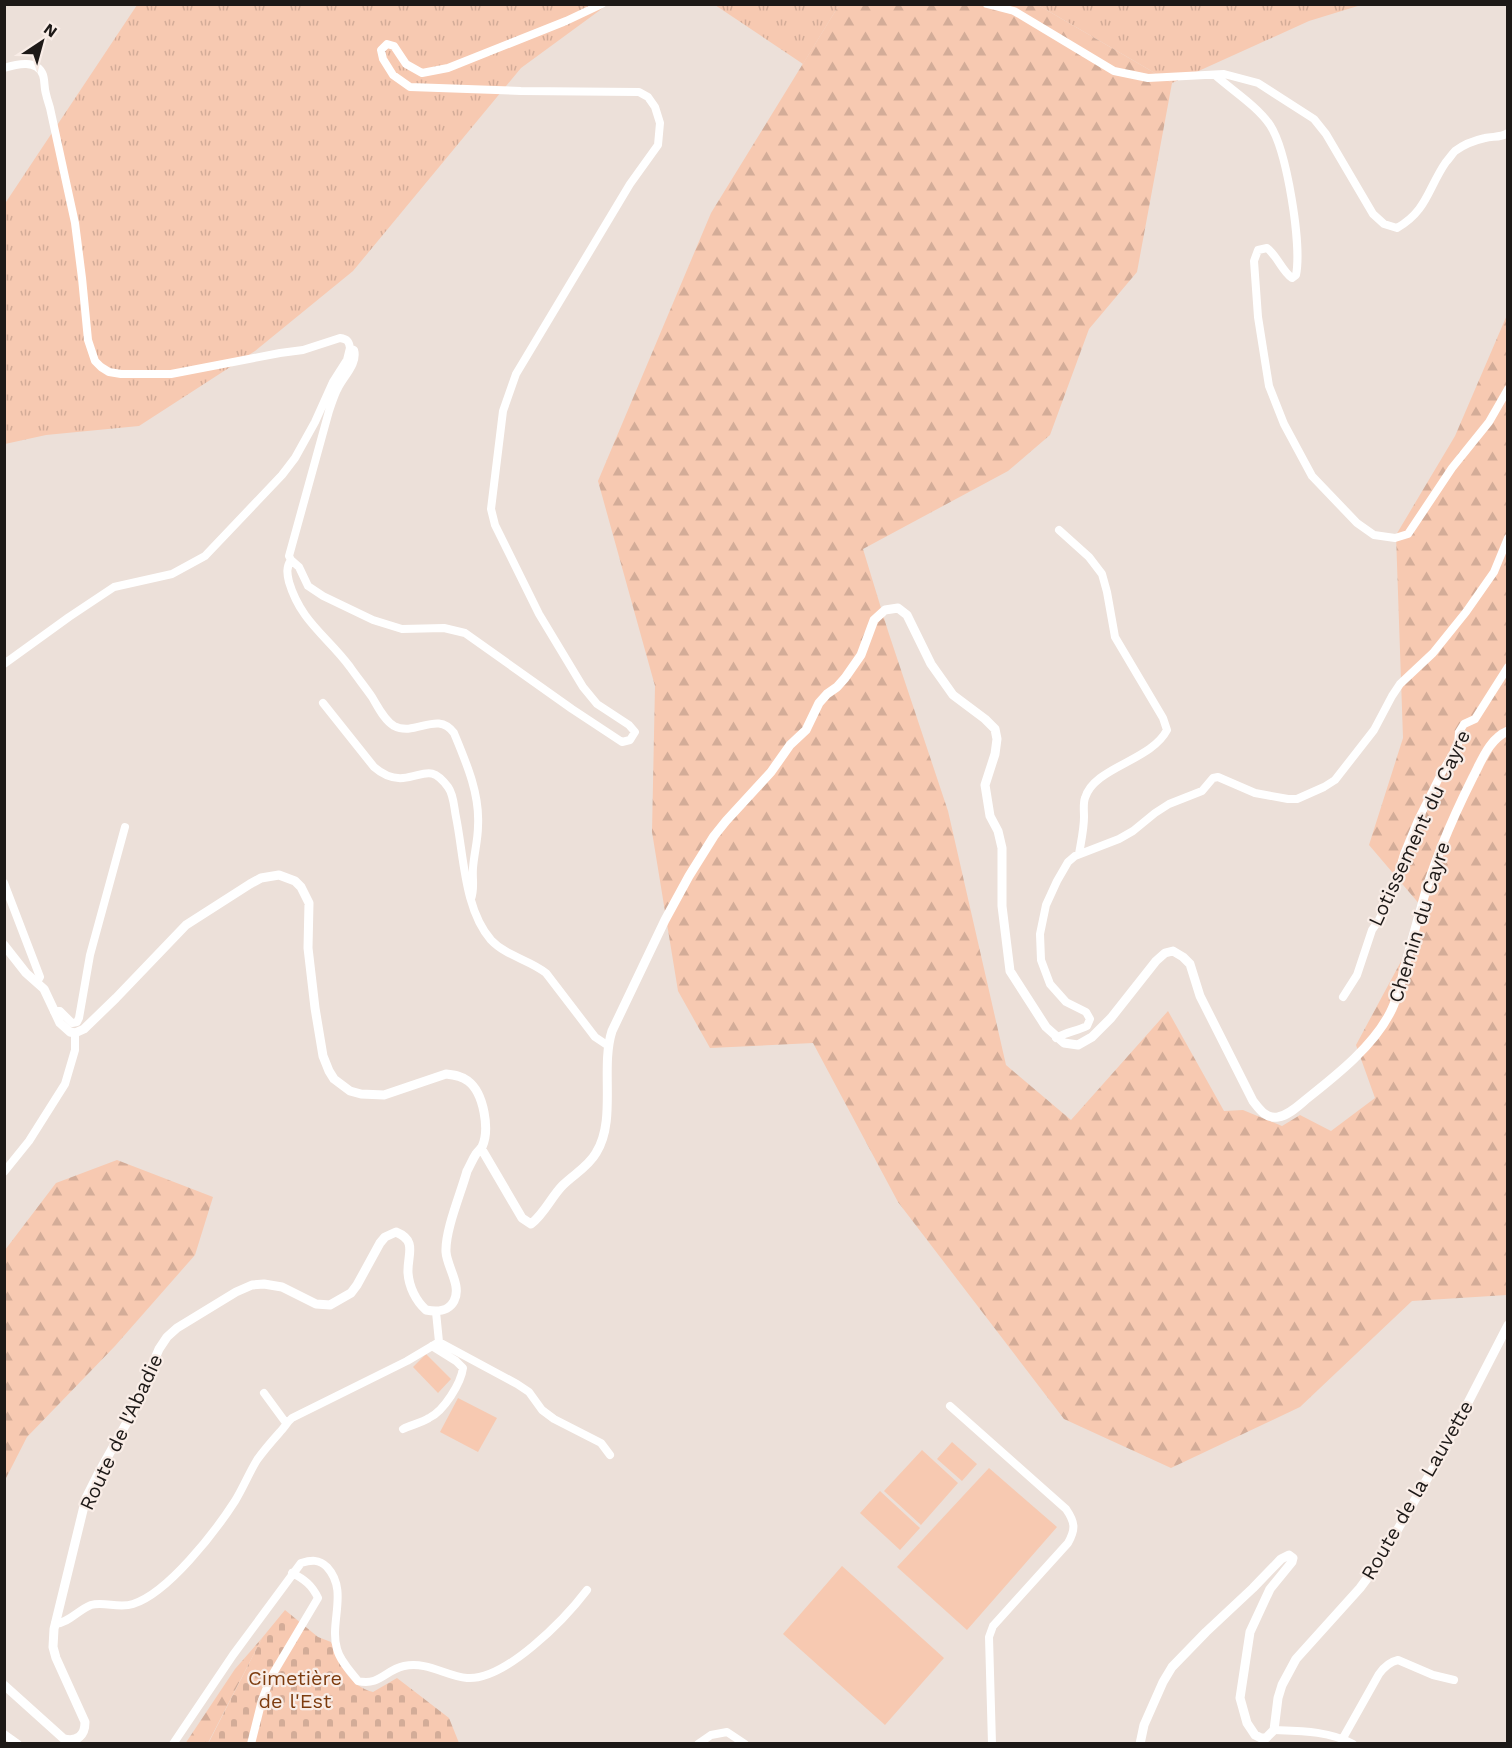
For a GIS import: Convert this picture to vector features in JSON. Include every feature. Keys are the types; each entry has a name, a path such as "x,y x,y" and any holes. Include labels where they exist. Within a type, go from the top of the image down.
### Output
{"street":[{"path":"350,348 354,350 355,357 337,389 329,411 289,555 299,567 308,586 322,596 373,620 402,628 444,628 465,633 622,742 630,740 635,732 629,725 597,704 583,687 539,614 495,525 491,509 503,411 516,374 630,184 658,144 660,123 655,107 648,97 639,92 410,87 393,75 383,59 381,50 387,44 394,46 406,64 422,73 448,68 566,21 602,4"},
{"path":"987,4 1014,11 1113,71 1148,78 1224,74 1258,83 1314,119 1326,134 1373,214 1384,224 1397,228 1409,221 1421,209 1440,171 1454,152 1470,143 1486,138 1502,137 1508,133"},
{"path":"4,68 16,64 33,65 39,68 43,75 75,223 88,340 95,361 102,367 109,372 121,375 171,374 303,350 340,338 349,342 350,348 347,360 333,382 295,458 282,475 205,556 172,574 128,582 114,587 69,616 4,664"},
{"path":"1215,75 1257,111 1270,126 1278,142 1290,188 1298,258 1296,275 1292,278 1286,274 1280,262 1267,248 1258,250 1254,261 1258,317 1269,386 1284,424 1312,476 1357,523 1374,535 1395,538 1408,534 1452,468 1489,422 1508,389"},
{"path":"1059,530 1089,557 1102,574 1115,637 1163,718 1167,730 1154,747 1094,783 1084,798 1079,854"},
{"path":"481,1148 522,1218 531,1224 563,1185 586,1167 597,1153 606,1124 608,1045 612,1031 665,920 714,836 771,772 790,745 806,730 819,703 837,687 854,666 867,642 874,620 885,610 898,608 908,615 931,664 953,695 985,719 994,729 997,739 985,785 990,816 998,831 1002,848 1002,906 1011,971 1046,1027 1056,1038 1065,1032 1076,1031 1087,1026 1090,1019 1086,1012 1066,1002 1050,984 1041,960 1040,934 1046,905 1068,862 1079,854 1133,831 1169,804 1202,791 1213,778 1218,777 1255,794 1287,800 1297,799 1335,780 1374,730 1400,684 1433,653 1466,612 1494,572 1508,538"},
{"path":"291,560 287,566 288,577 299,608 346,662 391,724 410,729 440,723 449,726 454,733 472,781 477,802 478,827 472,872 474,891 471,900"},
{"name":"Lotissement du Cayre","path":"1342,998 1357,975 1372,930 1395,885 1404,854 1418,820 1458,745 1459,732 1464,724 1475,719 1508,667"},
{"path":"323,703 374,767 383,774 402,778 426,771 432,773 448,787 453,799 471,900 484,931 494,942 511,954 546,973 595,1037 608,1045"},
{"name":"Chemin du Cayre","path":"1056,1038 1064,1043 1078,1045 1092,1037 1111,1018 1156,961 1165,953 1173,951 1190,964 1200,996 1253,1101 1262,1112 1270,1117 1280,1117 1291,1111 1344,1069 1391,1012 1401,984 1435,860 1461,800 1489,747 1498,735 1508,731"},
{"path":"54,1011 60,1011 72,1023 79,1018 90,955 125,827"},
{"path":"4,945 26,973 44,989 60,1023 70,1032 75,1033 84,1029 116,998 186,925 261,878 279,875 295,881 301,887 309,903 308,948 315,1008 323,1056 328,1071 334,1079 350,1091 361,1095 384,1095 446,1074 457,1075 466,1079 473,1086 483,1108 485,1129 481,1148 467,1172 447,1236 447,1262 456,1287 456,1294 449,1307 436,1312 436,1344 463,1368 461,1378 442,1408 432,1417 403,1429"},
{"path":"4,883 40,977 38,982"},
{"path":"4,1172 29,1141 65,1084 75,1050 75,1033"},
{"name":"Route de l'Abadie","path":"4,1685 64,1739 71,1741 77,1739 85,1730 81,1711 56,1658 53,1647 55,1624 86,1498 131,1415 159,1349 177,1328 236,1292 252,1285 282,1287 316,1304 330,1305 351,1293 385,1236 396,1232 408,1239 411,1246 408,1273 418,1303 426,1310 436,1312"},
{"name":"Route de la Lauvette","path":"1274,1730 1278,1698 1289,1671 1314,1637 1360,1588 1377,1565 1441,1455 1508,1325"},
{"path":"55,1624 62,1623 89,1606 121,1606 147,1598 184,1565 209,1537 235,1501 268,1444 286,1423 436,1344"},
{"path":"436,1344 517,1384 529,1392 542,1410 554,1419 601,1443 610,1455"},
{"path":"264,1393 286,1423"},
{"path":"950,1406 1066,1509 1074,1520 1075,1527 1068,1543 993,1626 989,1637 992,1743"},
{"path":"1140,1743 1144,1725 1163,1682 1179,1659 1254,1588 1281,1559 1289,1555 1293,1558 1292,1562 1270,1589 1250,1632 1240,1698 1247,1723 1256,1735 1266,1741 1274,1730 1316,1732 1343,1738 1353,1743"},
{"path":"173,1743 233,1655 301,1563 311,1560 323,1564 332,1573 338,1586 335,1630 337,1650 358,1681 367,1683 404,1666 417,1665 465,1678 483,1677 513,1660 556,1627 587,1590"},
{"path":"251,1743 271,1677 318,1598 313,1587 302,1577 292,1573"},
{"path":"1343,1738 1379,1674 1393,1661 1398,1660 1432,1675 1454,1680"},
{"path":"698,1743 711,1735 727,1732 745,1743"},
{"path":"4,1734 18,1743"}],"green space":[{"path":"137,5 607,5 521,68 353,271 255,351 139,426 46,435 5,444 4,205"},
{"path":"715,5 839,5 803,64"},
{"path":"839,5 1038,5 1172,83 1137,272 1089,329 1050,435 1008,471 863,549 948,811 1006,1065 1071,1120 1168,1011 1224,1111 1243,1110 1282,1126 1300,1115 1331,1131 1375,1098 1356,1045 1427,913 1369,845 1403,738 1396,535 1455,436 1507,315 1507,1295 1412,1301 1300,1407 1171,1468 1064,1419 898,1202 813,1043 710,1048 678,991 652,832 655,686 598,481 711,213"},
{"path":"1038,5 1361,5 1309,21 1172,83"},
{"path":"117,1160 213,1197 195,1255 115,1346 27,1437 5,1480 5,1250 56,1183"},
{"path":"426,1354 451,1379 438,1393 413,1367"},
{"path":"458,1398 497,1418 478,1452 440,1432"},
{"path":"952,1442 977,1464 962,1481 937,1459"},
{"path":"922,1450 958,1483 921,1525 884,1491"},
{"path":"989,1468 1057,1527 967,1630 897,1567"},
{"path":"880,1491 920,1528 900,1550 860,1513"},
{"path":"842,1566 944,1658 885,1725 783,1634"},
{"name":"Cimetière de l'Est","path":"285,1610 318,1637 331,1642 341,1666 357,1685 373,1692 397,1678 449,1718 459,1743 208,1744 262,1638"},
{"path":"262,1638 208,1743 185,1744 235,1669"}]}
